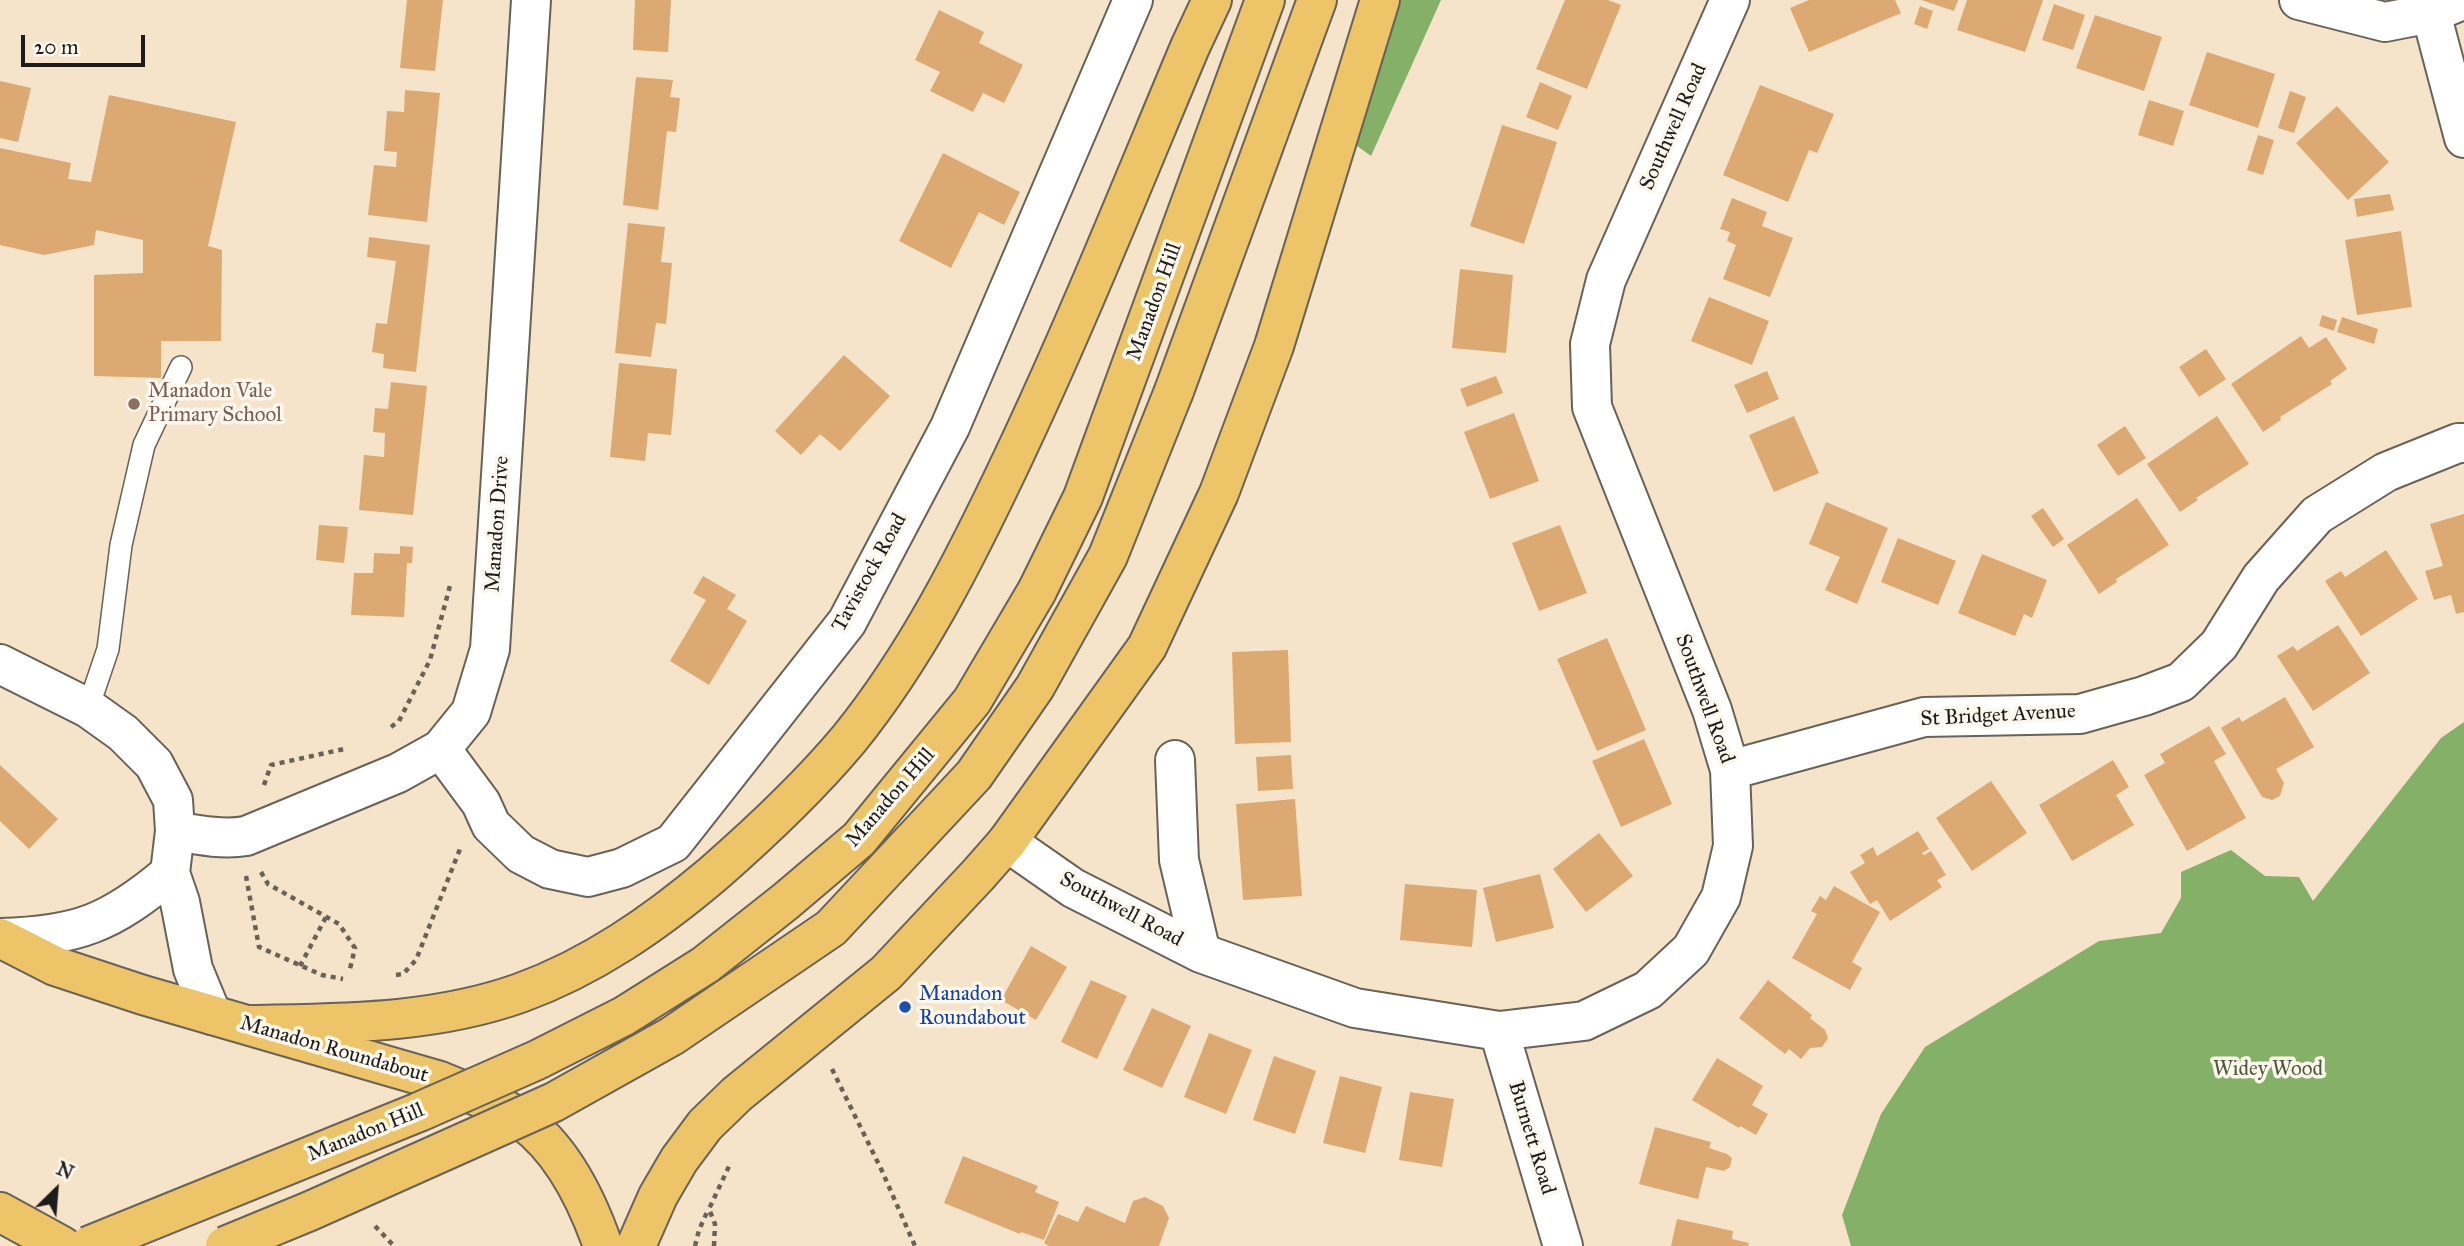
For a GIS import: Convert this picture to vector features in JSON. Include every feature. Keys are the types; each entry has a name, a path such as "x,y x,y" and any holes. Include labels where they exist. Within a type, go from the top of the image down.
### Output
{"main road":[{"path":"251,1025 360,1023 423,1017 519,993 557,978 603,954 647,926 737,853 805,789 850,738 887,686 946,592 1049,381 1212,0"},
{"name":"Manadon Hill","path":"88,1246 419,1112 537,1060 624,1016 705,965 859,839 972,701 1037,591 1083,497 1265,0"},
{"name":"Manadon Hill","path":"225,1246 554,1102 672,1036 831,928 974,775 1035,687 1108,556 1174,391 1317,0"},
{"path":"636,1246 657,1196 705,1125 737,1094 886,973 1007,842 1147,648 1219,493 1274,346 1380,0"},
{"name":"Manadon Roundabout","path":"0,938 55,966 440,1081 485,1100 523,1121 547,1144 570,1173 585,1199 603,1246"},
{"path":"0,1212 62,1246"}],"street":[{"name":"Manadon Drive","path":"175,831 242,837 398,773 441,749 471,712 490,649 531,0"},
{"name":"Tavistock Road","path":"441,749 481,803 491,825 521,854 550,869 588,877 622,868 673,843 847,622 950,427 1133,0"},
{"name":"Southwell Road","path":"1007,842 1073,888 1201,953 1355,1008 1499,1031 1584,1021 1648,990 1691,950 1721,897 1733,846 1730,770 1712,710 1592,407 1590,344 1606,280 1730,0"},
{"path":"2299,0 2385,22 2447,6 2464,138"},
{"name":"St Bridget Avenue","path":"1730,770 1924,717 2080,714 2144,696 2181,681 2219,645 2261,578 2317,515 2386,471 2464,443"},
{"path":"0,664 88,708 123,733 154,764 173,800 175,831 170,873 180,902 193,969 212,1014"},
{"name":"Southwell Road","path":"1175,760 1180,860 1201,953"},
{"path":"0,938 43,937 83,928 116,914 170,873"},
{"name":"Burnett Road","path":"1499,1031 1563,1246"}],"lane":[{"path":"88,708 108,649 121,545 144,445 181,367"}],"path":[{"path":"383,735 399,721 430,660 454,569"},
{"path":"350,748 271,765 242,837 259,947 322,975 353,981"},
{"path":"390,977 403,974 416,960 481,803"},
{"path":"242,837 268,884 339,924 355,948 349,973"},
{"path":"300,966 326,917"},
{"path":"800,1043 825,1056 882,1171 915,1246"},
{"path":"695,1246 699,1230 732,1161"},
{"path":"709,1209 715,1224 714,1246"}],"green space":[{"path":"1398,0 1441,0 1371,156 1353,143"},
{"name":"Widey Wood","path":"2464,722 2464,1246 1851,1246 1842,1215 1881,1114 1925,1047 2099,941 2161,933 2181,898 2181,872 2231,850 2265,876 2299,877 2313,901 2441,738"}],"building":[{"path":"407,0 443,0 435,71 400,68"},
{"path":"635,0 671,0 668,52 633,50"},
{"path":"1565,0 1608,0 1621,5 1587,89 1536,69"},
{"path":"1809,0 1895,0 1901,13 1809,52 1790,8"},
{"path":"1921,0 1958,0 1954,11"},
{"path":"1967,0 2043,0 2025,52 1957,30"},
{"path":"2054,4 2085,15 2073,50 2042,40"},
{"path":"1920,6 1933,11 1927,29 1914,24"},
{"path":"939,10 984,32 979,43 1023,65 1004,103 983,93 973,112 930,91 940,72 915,60"},
{"path":"2095,15 2162,37 2144,91 2076,68"},
{"path":"2207,52 2275,74 2258,128 2189,105"},
{"path":"636,77 673,80 670,97 680,98 676,132 667,131 658,210 623,205"},
{"path":"0,81 31,88 18,142 0,138"},
{"path":"1540,82 1572,96 1558,130 1526,117"},
{"path":"1760,85 1834,114 1817,153 1809,150 1788,202 1723,175"},
{"path":"405,90 440,93 427,222 368,215 374,165 396,167 397,152 384,151 387,111 404,112"},
{"path":"2290,91 2306,97 2294,133 2278,128"},
{"path":"109,95 236,122 208,246 222,250 221,341 161,341 161,378 94,376 94,275 143,273 143,240 96,230 94,245 44,255 0,245 0,148 71,163 68,179 91,182"},
{"path":"2149,100 2184,111 2173,146 2138,135"},
{"path":"2337,106 2389,162 2348,200 2296,143"},
{"path":"1502,125 1557,142 1524,244 1470,226"},
{"path":"2258,135 2274,140 2263,175 2247,170"},
{"path":"943,153 1020,192 1004,225 979,212 951,268 899,241"},
{"path":"2390,194 2394,210 2357,217 2354,199"},
{"path":"1732,198 1767,212 1762,226 1793,238 1770,297 1723,279 1736,245 1727,241 1730,232 1720,229"},
{"path":"628,223 665,227 661,262 672,263 666,324 656,323 651,357 615,353"},
{"path":"2401,231 2412,307 2357,315 2345,240"},
{"path":"369,237 430,245 416,372 383,368 384,354 372,352 376,323 387,324 396,261 367,257"},
{"path":"1460,269 1513,275 1506,353 1452,348"},
{"path":"1709,297 1769,321 1752,365 1691,341"},
{"path":"2322,315 2337,320 2334,331 2319,326"},
{"path":"2342,317 2378,329 2374,344 2337,332"},
{"path":"2301,336 2309,348 2326,337 2347,369 2330,381 2332,384 2280,417 2281,420 2263,432 2231,384"},
{"path":"2206,349 2226,379 2199,397 2179,367"},
{"path":"844,355 890,396 840,451 820,434 801,455 775,431"},
{"path":"619,363 677,369 671,435 648,433 645,461 610,457"},
{"path":"1767,371 1779,399 1747,413 1734,385"},
{"path":"1496,376 1503,393 1467,407 1460,389"},
{"path":"391,382 427,386 413,515 359,510 364,455 384,457 385,433 373,432 375,408 388,409"},
{"path":"1514,413 1539,481 1490,499 1464,432"},
{"path":"1794,416 1819,473 1774,492 1749,435"},
{"path":"2217,416 2249,464 2196,498 2198,500 2180,512 2147,464"},
{"path":"2125,426 2146,458 2118,476 2097,445"},
{"path":"2137,498 2169,545 2116,579 2117,582 2099,594 2067,545"},
{"path":"1826,502 1888,528 1857,604 1825,590 1840,557 1809,544"},
{"path":"2043,508 2064,539 2053,547 2031,516"},
{"path":"2464,514 2464,612 2456,614 2451,595 2434,600 2425,571 2443,566 2430,524"},
{"path":"319,525 348,527 344,563 316,560"},
{"path":"1560,525 1587,593 1539,611 1512,543"},
{"path":"1898,538 1956,561 1938,605 1881,582"},
{"path":"400,546 413,547 412,563 407,563 404,617 351,615 354,573 373,573 374,553 400,554"},
{"path":"2386,550 2418,599 2361,636 2325,581 2341,571 2345,577"},
{"path":"1982,554 2047,580 2032,618 2024,614 2015,636 1958,613"},
{"path":"703,576 736,595 727,609 747,621 709,685 670,661 706,600 693,593"},
{"path":"2338,625 2370,673 2313,711 2277,656 2293,646 2297,651"},
{"path":"1607,638 1646,730 1597,751 1557,659"},
{"path":"1288,650 1291,742 1235,744 1232,652"},
{"path":"2285,697 2314,747 2276,769 2284,783 2280,796 2272,800 2262,797 2221,728 2239,717 2242,722"},
{"path":"2209,726 2226,754 2214,761 2246,818 2187,851 2144,775 2165,763 2160,754"},
{"path":"1644,739 1672,804 1621,827 1592,761"},
{"path":"1291,755 1293,789 1258,791 1256,757"},
{"path":"2113,760 2129,787 2116,795 2134,825 2072,861 2039,805"},
{"path":"0,765 58,819 29,849 0,821"},
{"path":"1991,781 2027,833 1972,871 1936,818"},
{"path":"1295,799 1302,896 1243,900 1236,804"},
{"path":"1918,831 1929,849 1922,853 1924,855 1931,851 1946,875 1937,880 1942,887 1890,921 1877,900 1870,904 1850,872 1865,863 1860,855 1873,847 1877,856"},
{"path":"1599,833 1633,876 1586,912 1553,869"},
{"path":"1540,874 1554,928 1496,942 1483,888"},
{"path":"1405,884 1477,890 1472,947 1400,940"},
{"path":"1834,886 1880,912 1852,962 1862,968 1850,990 1792,958 1817,914 1811,911 1820,896 1826,900"},
{"path":"1031,946 1067,967 1036,1020 1001,1000"},
{"path":"1091,980 1127,996 1097,1059 1061,1042"},
{"path":"1768,980 1812,1015 1810,1018 1825,1030 1828,1038 1822,1047 1810,1048 1801,1059 1789,1049 1785,1054 1739,1018"},
{"path":"1152,1008 1191,1026 1162,1088 1123,1070"},
{"path":"1209,1033 1252,1050 1226,1114 1184,1097"},
{"path":"1274,1056 1316,1071 1295,1134 1253,1120"},
{"path":"1717,1058 1763,1086 1752,1105 1768,1114 1756,1135 1692,1100"},
{"path":"1340,1076 1382,1087 1365,1153 1323,1143"},
{"path":"1410,1092 1454,1099 1442,1167 1399,1160"},
{"path":"1655,1127 1711,1142 1709,1148 1732,1158 1730,1167 1724,1171 1706,1167 1698,1199 1639,1184"},
{"path":"963,1156 1038,1186 1035,1192 1059,1202 1044,1240 1021,1232 1020,1234 944,1203"},
{"path":"1145,1197 1163,1206 1169,1218 1159,1246 1049,1246 1044,1243 1058,1214 1078,1222 1086,1206 1125,1223 1133,1201"},
{"path":"1677,1219 1733,1231 1732,1239 1749,1243 1748,1246 1671,1246"}],"place":[{"name":"Manadon Vale Primary School","path":"134,404"},
{"name":"Manadon Roundabout","path":"905,1007"}]}
